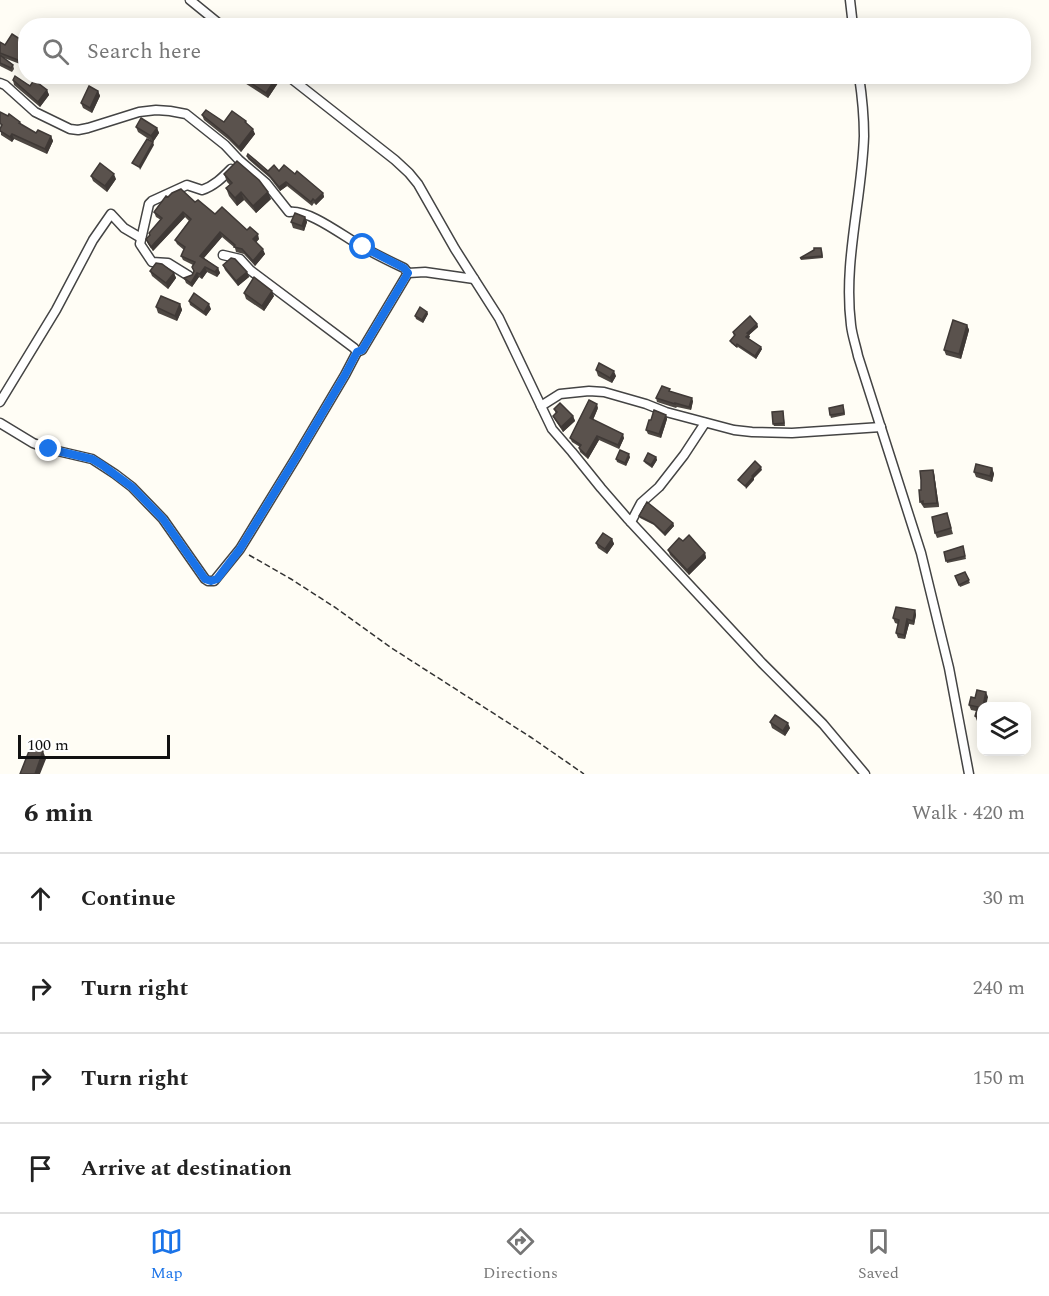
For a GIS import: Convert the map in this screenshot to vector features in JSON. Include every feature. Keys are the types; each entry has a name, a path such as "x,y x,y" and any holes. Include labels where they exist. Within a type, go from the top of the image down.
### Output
{"street":[{"path":"190,0 212,18"},
{"path":"850,0 852,18"},
{"path":"0,83 35,112 70,129 88,128 139,112 156,110 186,114 225,145 266,183 289,212 297,211 315,219 404,268 408,273"},
{"path":"298,84 409,173 418,184 455,249 499,318 552,429 601,488 762,663 823,724 865,774"},
{"path":"860,84 864,135 850,268 851,326 858,357 921,553 949,668 969,774"},
{"path":"189,276 168,263 152,262 140,244 147,207 152,201 187,185 202,190 209,188 216,184 239,160"},
{"path":"0,402 56,310 93,240 111,214 124,228 141,238"},
{"path":"223,255 240,259 250,270 357,352"},
{"path":"408,273 425,272 474,279"},
{"path":"0,423 33,443 92,459 115,474 132,487 163,519 205,579 214,581 240,549 357,352 362,350 408,273"},
{"path":"542,406 561,394 590,391 604,392 666,412 734,430 768,433 881,427"},
{"path":"632,522 640,503 659,487 705,423"}],"path":[{"path":"240,549 336,608 390,647 584,774"}],"building":[{"path":"12,34 18,38 18,60 0,53 0,42 5,45"},
{"path":"0,55 13,65 11,68 0,63"},
{"path":"15,76 18,78 18,84 30,86 39,84 47,90 38,102 13,80"},
{"path":"252,84 272,84 266,93"},
{"path":"89,86 98,91 90,108 81,103"},
{"path":"206,110 224,122 232,111 253,129 239,147 202,115"},
{"path":"0,112 8,116 9,114 36,133 38,130 51,136 45,149 12,134 10,137 0,131 2,125"},
{"path":"141,118 157,128 151,136 136,127"},
{"path":"147,139 153,142 139,167 132,163"},
{"path":"248,154 268,171 274,165 279,171 284,165 295,174 297,171 323,193 311,202 286,182 279,187 247,156"},
{"path":"237,161 259,180 268,192 253,206 241,192 235,198 226,188 232,183 224,174"},
{"path":"100,163 114,174 105,186 91,176"},
{"path":"181,189 195,202 198,200 215,214 222,207 247,230 250,227 258,234 253,239 263,249 253,261 242,249 234,247 235,245 220,232 200,256 218,268 215,272 205,267 200,274 197,273 191,283 184,278 192,275 195,262 181,256 185,247 175,240 191,219 183,212 151,247 146,239 162,218 154,212 166,196"},
{"path":"295,213 305,217 302,226 291,222"},
{"path":"814,248 821,248 822,256 800,258 814,250"},
{"path":"231,258 235,259 247,272 236,281 223,265"},
{"path":"156,263 162,264 174,273 166,283 150,271"},
{"path":"254,277 272,291 262,306 244,293"},
{"path":"194,293 209,304 204,312 189,301"},
{"path":"161,296 180,304 175,316 156,307"},
{"path":"420,307 427,312 422,320 415,316"},
{"path":"750,316 757,324 747,333 749,334 746,337 761,347 755,356 730,341 735,335 733,332"},
{"path":"953,320 967,325 959,354 944,350"},
{"path":"599,363 614,371 610,378 596,370"},
{"path":"662,386 670,389 669,391 692,398 689,407 656,398"},
{"path":"589,400 597,404 590,418 623,434 618,445 597,436 586,455 579,448 581,445 570,438"},
{"path":"560,403 573,416 561,427 553,416 557,412 554,409"},
{"path":"843,405 844,413 830,415 829,408"},
{"path":"654,410 666,415 659,434 646,430"},
{"path":"783,411 784,423 773,424 772,412"},
{"path":"620,450 629,454 625,463 616,459"},
{"path":"648,453 656,457 651,465 644,461"},
{"path":"755,461 761,467 745,486 738,480"},
{"path":"976,464 992,468 990,476 974,472"},
{"path":"933,470 937,503 923,504 923,501 920,502 920,471"},
{"path":"647,502 673,523 664,533 653,523 639,516"},
{"path":"947,513 951,528 935,533 932,517"},
{"path":"603,533 612,539 605,549 596,543"},
{"path":"689,535 705,553 687,570 668,550 679,538 683,541"},
{"path":"963,546 965,556 946,561 944,552"},
{"path":"965,572 969,580 959,585 955,576"},
{"path":"896,607 915,610 913,621 907,619 904,635 896,633 899,620 893,618"},
{"path":"977,690 986,692 984,702 977,702 977,707 969,705 971,697 975,698"},
{"path":"775,715 788,723 783,731 770,722"},
{"path":"31,746 43,751 35,774 20,774"}],"route":[{"path":"49,449 92,459 132,487 163,519 205,579 214,581 240,549 357,352 362,350 408,273 404,268 363,247"}]}
